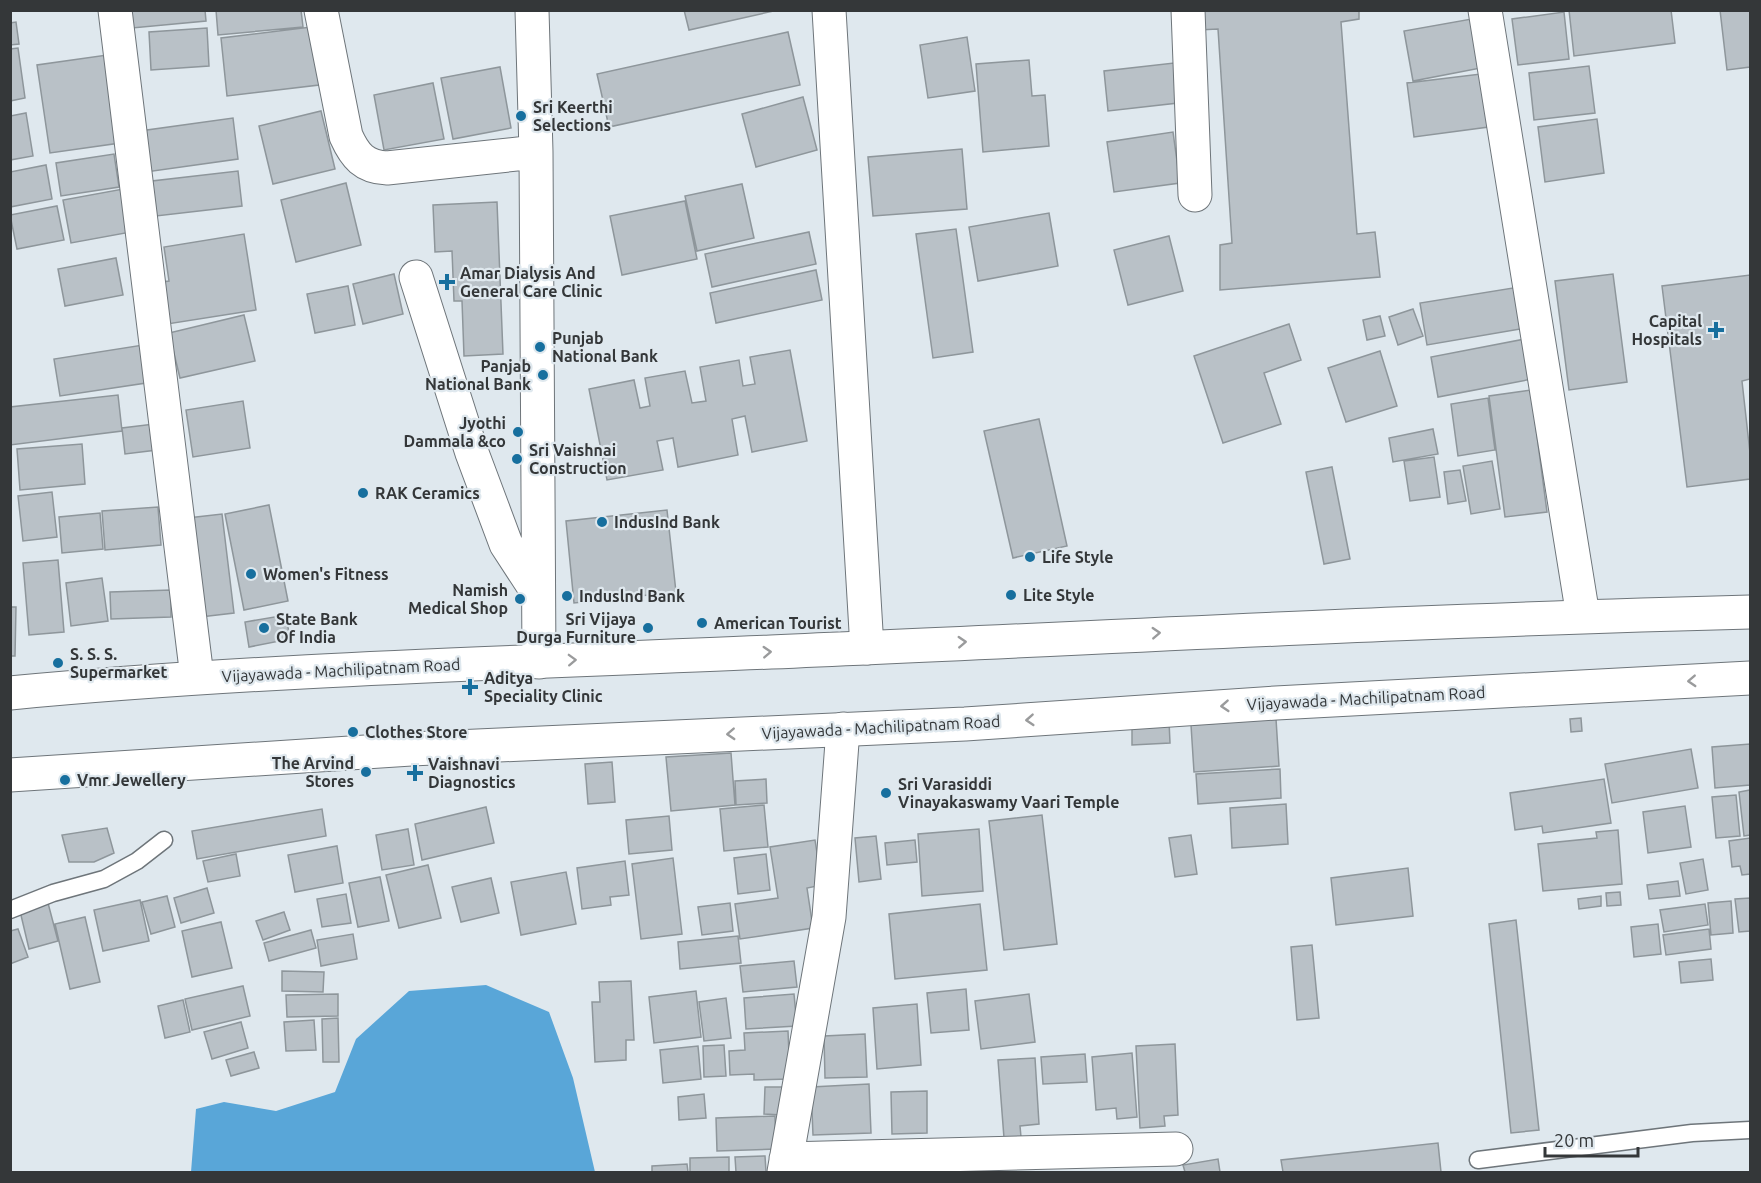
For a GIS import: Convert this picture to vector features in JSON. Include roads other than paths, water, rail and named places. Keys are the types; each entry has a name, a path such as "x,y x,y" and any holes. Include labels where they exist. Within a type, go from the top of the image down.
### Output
{"main road":[{"path":"115,10 197,677"},
{"path":"321,10 346,136 354,153 364,163 375,168 387,168 536,152"},
{"path":"532,10 536,152 539,662"},
{"path":"829,10 867,648"},
{"path":"1188,10 1195,195"},
{"path":"1485,10 1583,616"},
{"path":"416,277 472,453 506,544 538,593"},
{"name":"Vijayawada - Machilipatnam Road","path":"10,693 197,677 1583,616 1750,612"},
{"name":"Vijayawada - Machilipatnam Road","path":"10,776 316,754 965,724 1288,702 1750,678"},
{"path":"843,729 830,917 785,1166 1176,1149"}],"lane":[{"path":"10,910 53,893 104,879 137,861 164,840"},
{"path":"1478,1160 1692,1133 1750,1130"}],"water":[{"path":"486,985 549,1012 573,1078 595,1172 191,1172 196,1109 224,1102 276,1111 335,1092 356,1039 409,991"}],"place":[{"name":"Sri Keerthi Selections","path":"521,116"},
{"name":"Amar Dialysis And General Care Clinic","path":"447,282"},
{"name":"Capital Hospitals","path":"1716,330"},
{"name":"Punjab National Bank","path":"540,347"},
{"name":"Panjab National Bank","path":"543,375"},
{"name":"Jyothi Dammala &co","path":"518,432"},
{"name":"Sri Vaishnai Construction","path":"517,459"},
{"name":"RAK Ceramics","path":"363,493"},
{"name":"IndusInd Bank","path":"602,522"},
{"name":"Life Style","path":"1030,557"},
{"name":"Women's Fitness","path":"251,574"},
{"name":"Lite Style","path":"1011,595"},
{"name":"Induslnd Bank","path":"567,596"},
{"name":"Namish Medical Shop","path":"520,599"},
{"name":"American Tourist","path":"702,623"},
{"name":"State Bank Of India","path":"264,628"},
{"name":"Sri Vijaya Durga Furniture","path":"648,628"},
{"name":"S. S. S. Supermarket","path":"58,663"},
{"name":"Aditya Speciality Clinic","path":"470,687"},
{"name":"Clothes Store","path":"353,732"},
{"name":"The Arvind Stores","path":"366,772"},
{"name":"Vaishnavi Diagnostics","path":"415,773"},
{"name":"Vmr Jewellery","path":"65,780"},
{"name":"Sri Varasiddi Vinayakaswamy Vaari Temple","path":"886,793"}]}
